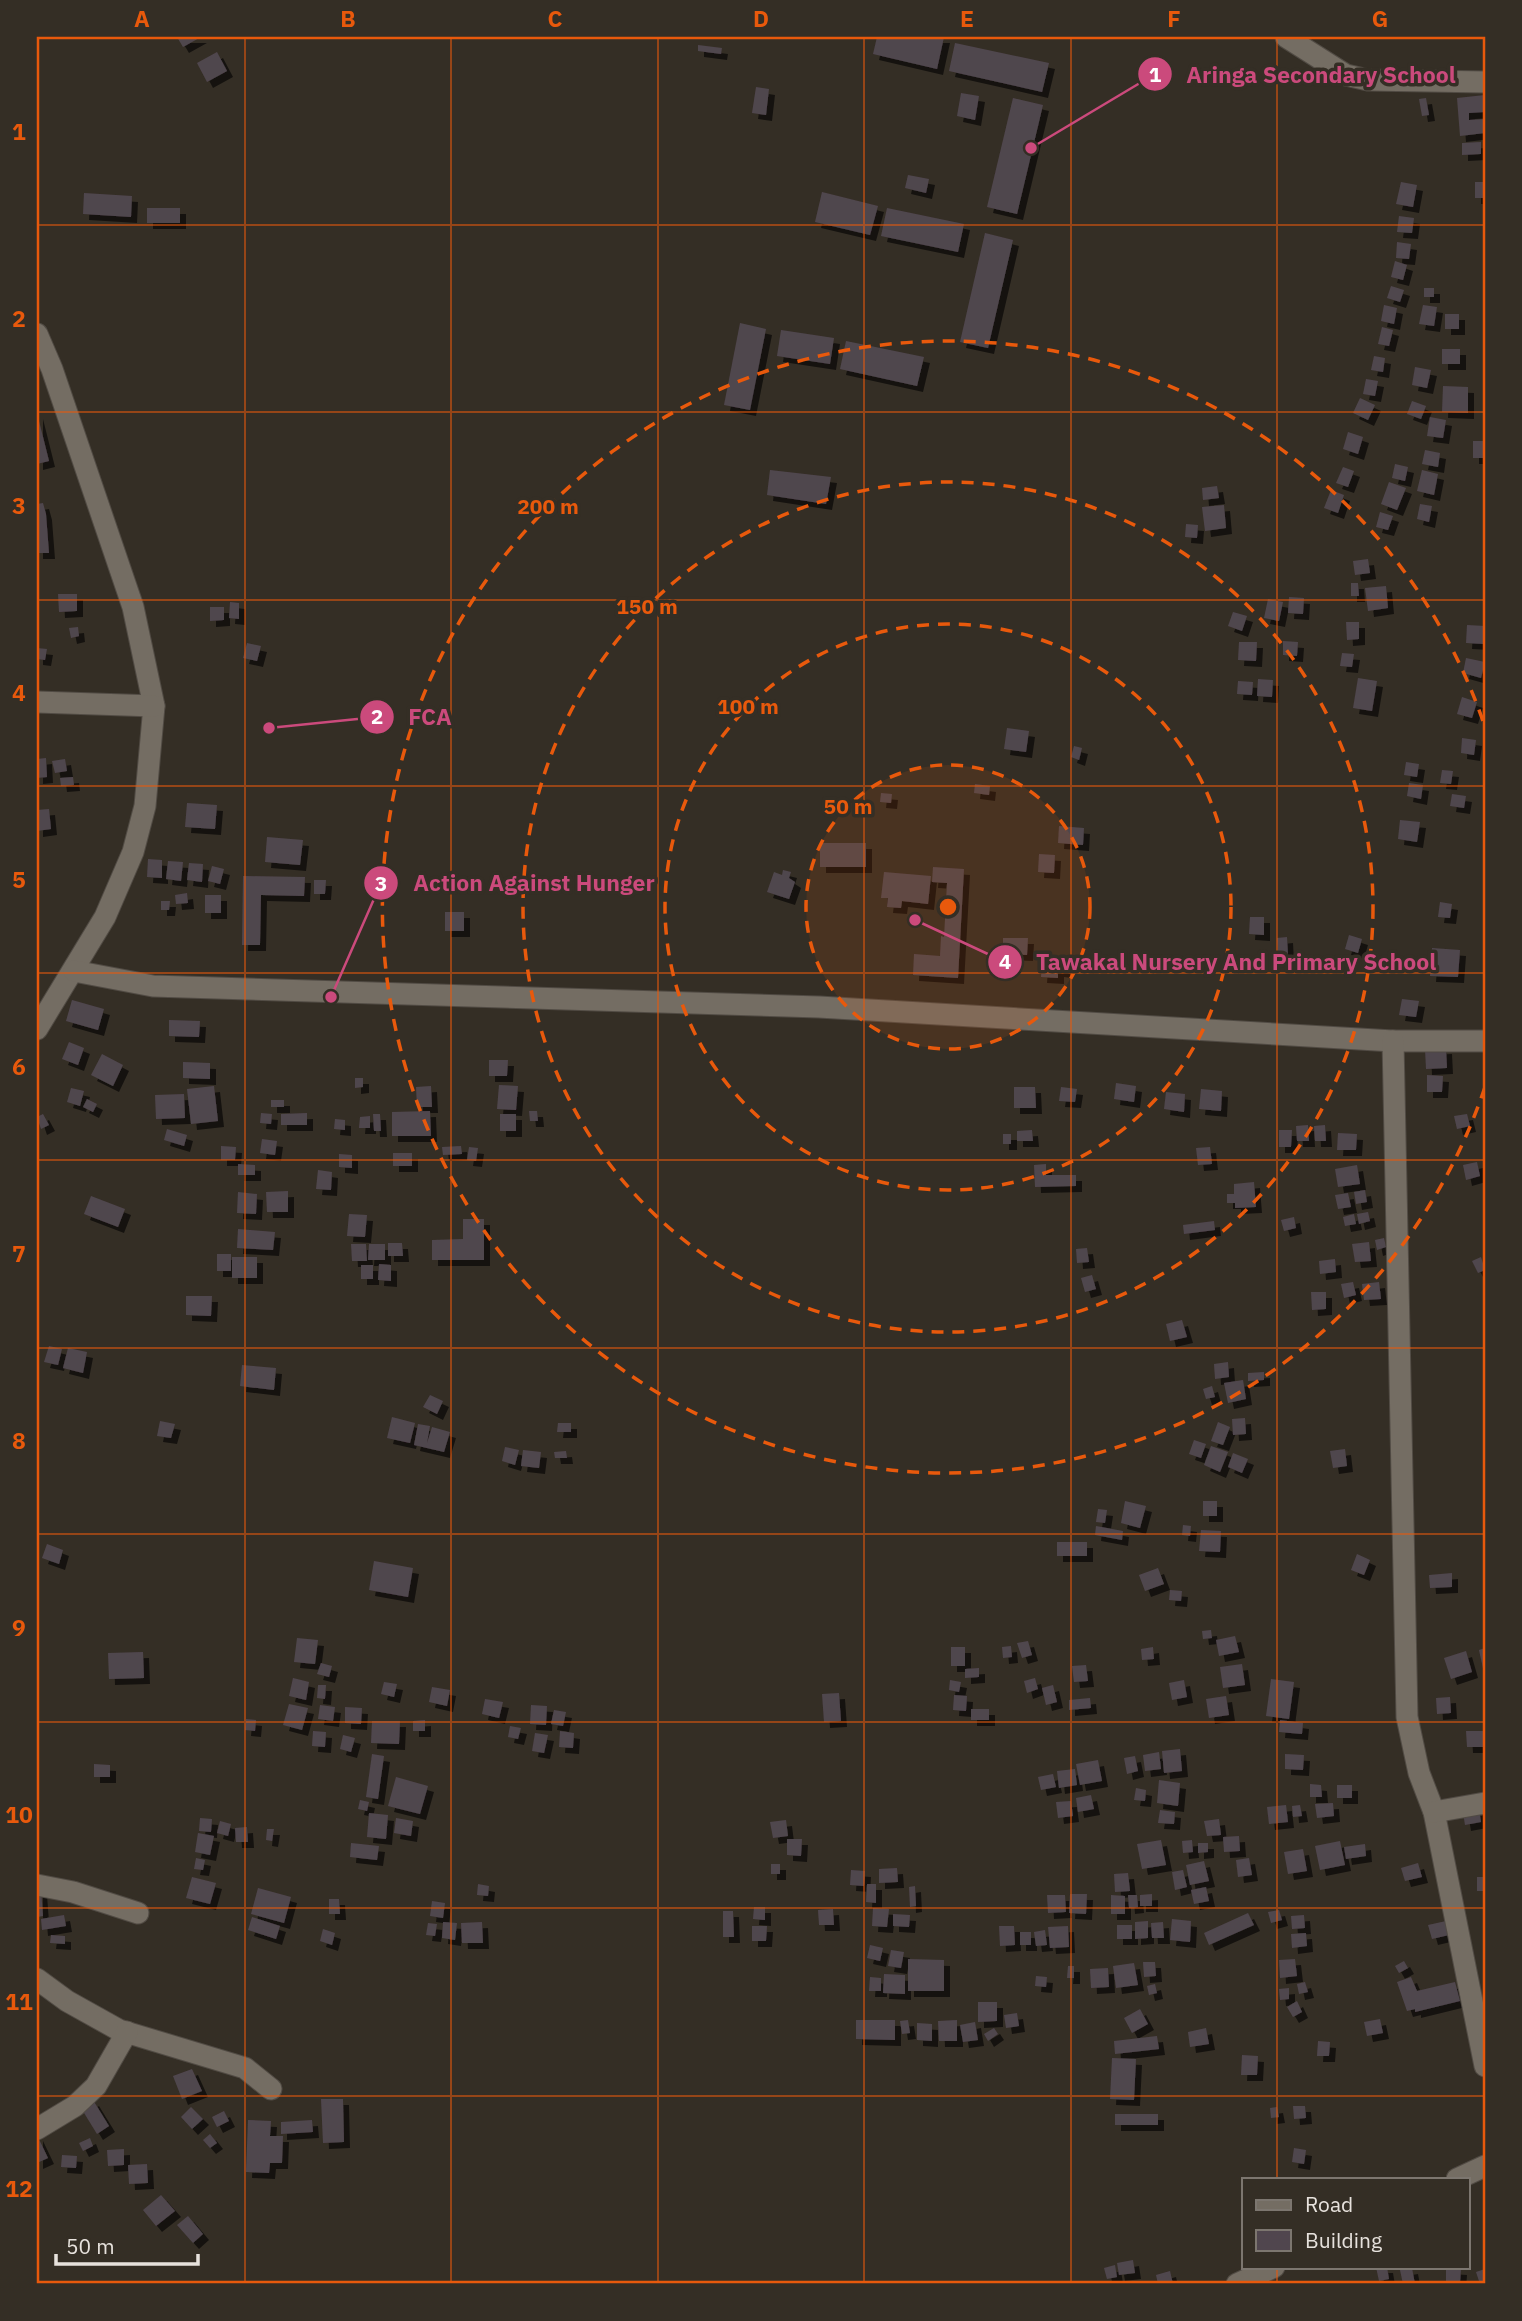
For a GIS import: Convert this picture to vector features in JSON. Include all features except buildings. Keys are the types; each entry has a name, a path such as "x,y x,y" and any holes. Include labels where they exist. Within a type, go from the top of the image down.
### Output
{"street":[{"path":"1286,37 1346,75 1368,80 1485,82"},
{"path":"37,334 57,382 133,607 154,706 145,806 133,852 105,918 37,1029"},
{"path":"37,702 154,706"},
{"path":"74,971 153,986 819,1007 1393,1041 1485,1041"},
{"path":"1393,1041 1407,1717 1419,1773 1434,1812 1485,2066"},
{"path":"1434,1812 1485,1803"},
{"path":"37,1885 73,1892 138,1913"},
{"path":"37,1979 66,2001 127,2032 245,2068 271,2089"},
{"path":"37,2129 75,2106 96,2086 127,2032"},
{"path":"1459,2178 1485,2166"},
{"path":"1237,2284 1272,2268"}],"place":[{"name":"Aringa Secondary School","path":"1031,148"},
{"name":"FCA","path":"269,728"},
{"name":"Tawakal Nursery And Primary School","path":"915,920"},
{"name":"Action Against Hunger","path":"331,997"}]}
